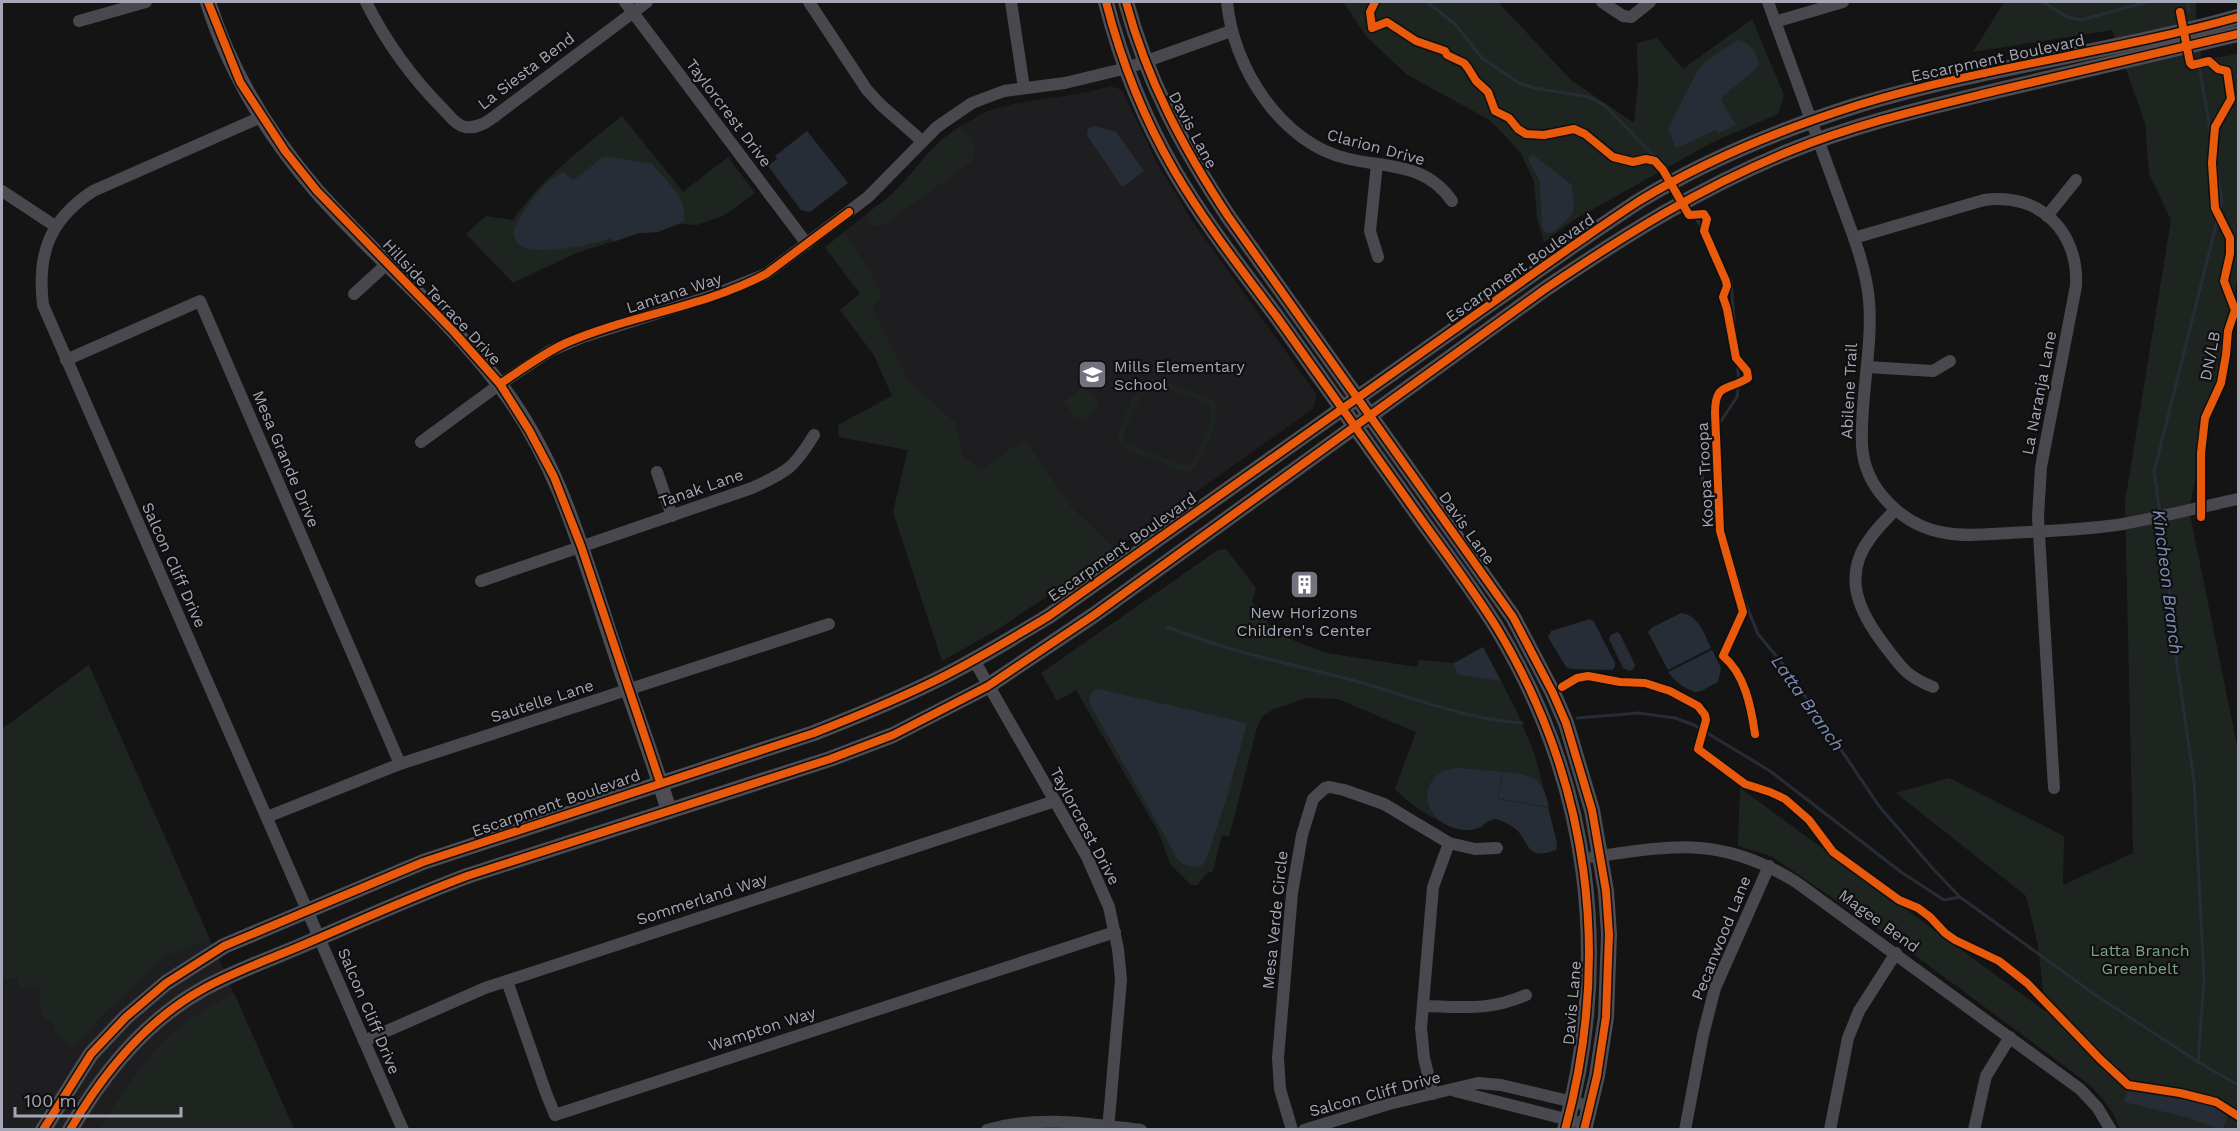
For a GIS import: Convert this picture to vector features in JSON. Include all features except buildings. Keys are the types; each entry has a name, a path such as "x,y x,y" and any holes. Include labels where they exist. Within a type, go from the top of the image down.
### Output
{"main road":[{"name":"Hillside Terrace Drive","path":"208,2 236,72 261,117 317,191 454,332 500,384 529,430 554,477 581,546 669,811"},
{"name":"Davis Lane","path":"1107,2 1126,68 1152,129 1189,195 1496,627 1540,711 1566,786 1582,858 1589,930 1589,991 1583,1043 1566,1124"},
{"name":"Davis Lane","path":"1126,2 1145,63 1164,108 1202,177 1513,617 1553,693 1580,765 1592,810 1606,891 1609,934 1606,1017 1601,1057 1585,1127"},
{"name":"Escarpment Boulevard","path":"44,1130 91,1054 126,1017 188,968 224,946 423,862 824,729 909,693 974,660 1049,616 1571,247 1639,201 1694,171 1742,148 1811,121 1915,89 2155,38 2238,17"},
{"name":"Escarpment Boulevard","path":"70,1130 87,1101 129,1047 179,1004 204,988 421,893 467,876 794,772 883,739 988,686 1094,615 1582,264 1674,205 1749,168 1857,126 2238,34"},
{"path":"1571,247 1582,264"}],"street":[{"path":"79,21 146,2"},
{"name":"La Siesta Bend","path":"366,2 384,36 409,72 454,121 465,127 480,125 491,119 647,2"},
{"name":"Taylorcrest Drive","path":"625,2 807,244"},
{"path":"809,2 867,90 922,141"},
{"path":"1011,2 1024,88"},
{"name":"Clarion Drive","path":"1227,2 1231,31 1253,80 1290,129 1312,145 1333,155 1405,169 1428,177 1438,184 1452,201"},
{"path":"1602,2 1623,16 1630,17 1650,2"},
{"name":"Abilene Trail","path":"1768,2 1864,271 1869,299 1863,454 1872,480 1895,510 1921,526 1946,533 2038,532 2121,524 2238,499"},
{"path":"1775,22 1843,2"},
{"name":"Lantana Way","path":"421,442 535,360 567,342 708,297 756,279 807,244 873,192 922,141 948,118 972,103 990,95 1065,83 1145,63 1231,31"},
{"name":"Salcon Cliff Drive","path":"261,117 93,191 75,204 55,226 44,254 41,285 44,305 66,360 403,1130"},
{"path":"1377,164 1370,231 1378,257"},
{"path":"2047,216 2076,180"},
{"path":"2,191 55,226"},
{"name":"La Naranja Lane","path":"1854,238 2003,198 2020,202 2047,216 2066,236 2074,255 2076,274 2041,467 2038,532 2054,788"},
{"path":"354,294 388,263"},
{"name":"Mesa Grande Drive","path":"66,360 200,301 400,764"},
{"path":"1867,367 1933,371 1950,361"},
{"name":"Tanak Lane","path":"481,581 743,491 796,464 814,435"},
{"path":"657,472 672,516"},
{"path":"1895,510 1871,537 1861,555 1856,580 1858,603 1868,625 1906,674 1933,687"},
{"name":"Sautelle Lane","path":"267,817 400,764 829,624"},
{"name":"Taylorcrest Drive","path":"974,660 1096,876 1109,907 1120,965 1120,990 1108,1128"},
{"name":"Mesa Verde Circle","path":"1292,1130 1280,1089 1278,1058 1292,893 1302,835 1313,799 1325,788 1330,787 1361,795 1384,804 1449,843 1475,849 1497,848"},
{"name":"Sommerland Way","path":"364,1041 440,1007 507,981 1055,801"},
{"path":"1433,1094 1421,1036 1433,887 1449,843"},
{"name":"Magee Bend","path":"1582,858 1674,846 1692,846 1729,852 1769,866 1796,882 1896,953 2080,1089 2097,1107 2110,1130"},
{"name":"Pecanwood Lane","path":"1685,1130 1703,1035 1715,988 1769,866"},
{"name":"Wampton Way","path":"507,981 555,1114 1115,932"},
{"path":"1830,1130 1848,1038 1859,1011 1896,953"},
{"path":"1424,1006 1481,1008 1500,1005 1526,995"},
{"path":"1974,1130 1986,1076 2010,1037"},
{"name":"Salcon Cliff Drive","path":"1304,1130 1478,1083 1489,1083 1590,1106"},
{"name":"Salcon Cliff Drive","path":"1454,1090 1566,1124 1585,1127"},
{"path":"987,1130 1008,1124 1033,1122 1141,1130"}],"shaded area":[{"path":"1737,40 1745,42 1751,48 1759,63 1758,67 1722,97 1721,100 1736,125 1718,133 1716,130 1676,148 1668,130 1699,68"},
{"name":"Mills Elementary School","path":"1111,86 1122,90 1157,163 1191,219 1317,395 1313,409 1082,573 997,630 942,661 893,512 908,450 839,437 838,425 892,396 874,355 840,310 860,294 825,247 894,192 936,146 957,128 987,111"},
{"path":"1094,126 1116,132 1144,171 1122,187 1087,135 1088,129"},
{"path":"807,131 848,183 810,212 801,210 768,166 777,159 775,156"},
{"path":"1533,155 1572,185 1574,209 1570,217 1551,233 1547,233 1542,228 1540,181 1528,159"},
{"path":"610,157 652,164 679,197 683,205 684,221 658,232 639,233 613,242 611,238 592,244 552,250 529,249 518,244 513,234 516,226 541,189 564,172 571,179 575,179 602,158"},
{"path":"1681,613 1697,621 1711,648 1668,670 1648,632 1653,627"},
{"path":"1590,619 1594,622 1615,663 1612,670 1566,667 1548,637 1551,631"},
{"path":"1617,632 1635,665 1630,671 1623,668 1609,639"},
{"path":"1483,647 1501,681 1457,674 1454,663"},
{"path":"1712,650 1721,668 1718,682 1701,691 1695,692 1687,689 1668,672"},
{"path":"89,665 294,1129 2,1129 2,729"},
{"path":"1098,689 1247,723 1228,793 1207,857 1202,865 1188,866 1177,858 1091,706 1089,697 1094,690"},
{"path":"1457,768 1502,772 1497,799 1548,808 1557,843 1556,850 1535,853 1516,829 1497,819 1472,830 1466,830 1444,824 1434,816 1429,806 1430,786 1436,777 1445,771"},
{"path":"1503,772 1521,774 1534,779 1543,789 1549,807 1498,798"},
{"path":"2127,1090 2206,1103 2228,1114 2223,1129 2220,1129 2189,1118 2125,1102"}],"green space":[{"path":"1343,2 1498,2 1571,80 1634,123 1638,84 1637,43 1657,38 1683,69 1752,19 1784,95 1778,114 1711,143 1572,221 1544,242 1537,218 1534,181 1520,152 1491,121 1406,74 1367,37"},
{"name":"Latta Branch Greenbelt","path":"2004,2 2196,2 2196,28 2202,60 2238,54 2237,281 2189,510 2238,750 2238,1129 2120,1129 2104,1100 2090,1085 1897,942 1771,856 1738,846 1740,788 2045,1011 2038,945 2026,896 1896,793 1949,778 2064,836 2063,885 2133,853 2125,502 2171,220 2149,174 2145,123 2112,30 1973,52"},
{"path":"622,116 683,192 728,157 755,193 725,215 697,225 679,224 658,232 639,233 576,253 513,283 466,234 486,216 513,220 550,177"},
{"path":"959,128 971,138 973,143 974,152 971,162 883,225 871,225 866,219 870,212 898,188 939,142"},
{"path":"845,232 877,283 881,296 873,308 908,381 956,423 962,456 982,469 1025,439 1071,507 1115,549 997,630 942,661 893,512 908,450 839,437 838,425 892,396 874,355 840,310 860,294 825,247"},
{"path":"1154,379 1211,399 1215,403 1216,418 1208,444 1189,471 1178,470 1126,449 1119,441 1121,426 1131,403 1142,386","holes":["1152,384 1206,403 1210,408 1211,416 1207,431 1190,465 1179,464 1124,442 1129,420 1138,402"]},
{"path":"1081,390 1090,391 1098,402 1085,420 1075,418 1064,401"},
{"path":"1226,549 1256,588 1252,601 1275,633 1326,653 1417,667 1419,660 1455,663 1483,647 1516,710 1535,755 1557,843 1556,850 1536,853 1516,829 1497,819 1491,820 1480,828 1467,830 1445,824 1421,811 1395,789 1416,732 1338,699 1306,698 1274,709 1264,715 1258,724 1229,837 1222,835 1213,871 1206,874 1197,885 1191,885 1170,864 1159,833 1076,690 1057,701 1041,673 1218,550"},
{"path":"89,665 210,940 161,959 115,1005 105,1011 75,1047 59,1038 52,1023 42,1015 38,987 20,990 18,978 2,980 2,729"},
{"path":"234,993 294,1129 100,1129 127,1086 161,1044 192,1018"}],"waterway":[{"name":"Latta Branch","path":"1427,2 1455,24 1482,58 1519,83 1534,88 1589,97 1604,105 1667,169"},
{"path":"2043,2 2067,17 2081,20 2147,2"},
{"name":"Kincheon Branch","path":"2188,2 2189,11"},
{"name":"Kincheon Branch","path":"2160,513 2154,472 2222,201 2199,64"},
{"name":"Latta Branch","path":"1693,212 1731,281 1739,384 1737,397 1709,439 1701,457 1703,487 1720,520 1745,602 1758,634 1786,668 1879,806 1960,897 2094,994 2198,1062"},
{"name":"Kincheon Branch","path":"2161,520 2172,630 2194,781 2204,979 2198,1062 2238,1085"},
{"path":"1167,627 1236,650 1352,680 1457,712 1522,723"},
{"path":"1577,718 1639,713 1675,718 1694,725 1770,771 1901,872 1944,900 1960,897"}],"cycle path":[{"path":"208,2 240,82 285,151 317,191 454,332 500,384 529,430 554,477 581,546 660,782"},
{"path":"1106,2 1134,89 1175,172 1211,228 1464,578 1497,628 1529,687 1553,747 1572,809 1584,872 1589,935 1587,1000 1579,1065 1565,1130"},
{"path":"1126,2 1144,59 1168,113 1196,165 1228,216 1513,617 1566,723 1592,810 1606,891 1609,934 1606,1017 1597,1076 1584,1130"},
{"name":"Koopa Troopa","path":"1375,2 1370,12 1372,28 1387,22 1416,41 1445,51 1447,55 1464,63 1476,81 1488,92 1495,111 1509,118 1518,129 1526,134 1544,135 1574,129 1585,134 1613,157 1633,162 1646,159 1655,161 1663,170 1689,215 1704,214 1707,219 1704,231 1726,281 1727,286 1723,297 1736,358 1747,371 1748,378 1720,392 1717,396 1715,413 1720,531 1743,612 1723,656 1731,663 1742,681 1755,734"},
{"name":"DN/LB","path":"2180,12 2190,63 2192,65 2209,61 2218,69 2227,71 2231,99 2215,127 2212,163 2215,208 2230,238 2230,254 2224,281 2235,310 2228,331 2221,383 2205,418 2201,453 2201,517"},
{"path":"43,1130 91,1054 126,1017 166,983 224,946 423,862 814,733 900,697 959,668 1049,616 1571,247 1639,201 1691,172 1773,135 1858,105 1953,80 2143,40 2238,17"},
{"path":"70,1130 97,1088 127,1050 162,1017 216,982 467,876 830,759 893,735 988,686 1094,615 1545,289 1634,231 1725,180 1815,141 1891,117 2238,34"},
{"path":"500,384 540,357 566,343 616,325 718,295 766,274 849,212"},
{"path":"1562,687 1577,678 1588,676 1620,682 1645,683 1670,691 1698,706 1706,720 1698,749 1745,784 1785,799 1809,820 1833,852 1899,900 1918,908 1955,940 1999,961 2027,983 2128,1085 2180,1093 2216,1102 2238,1116"}],"place":[{"name":"Mills Elementary School","path":"1093,375"},
{"name":"New Horizons Children's Center","path":"1304,584"}]}
